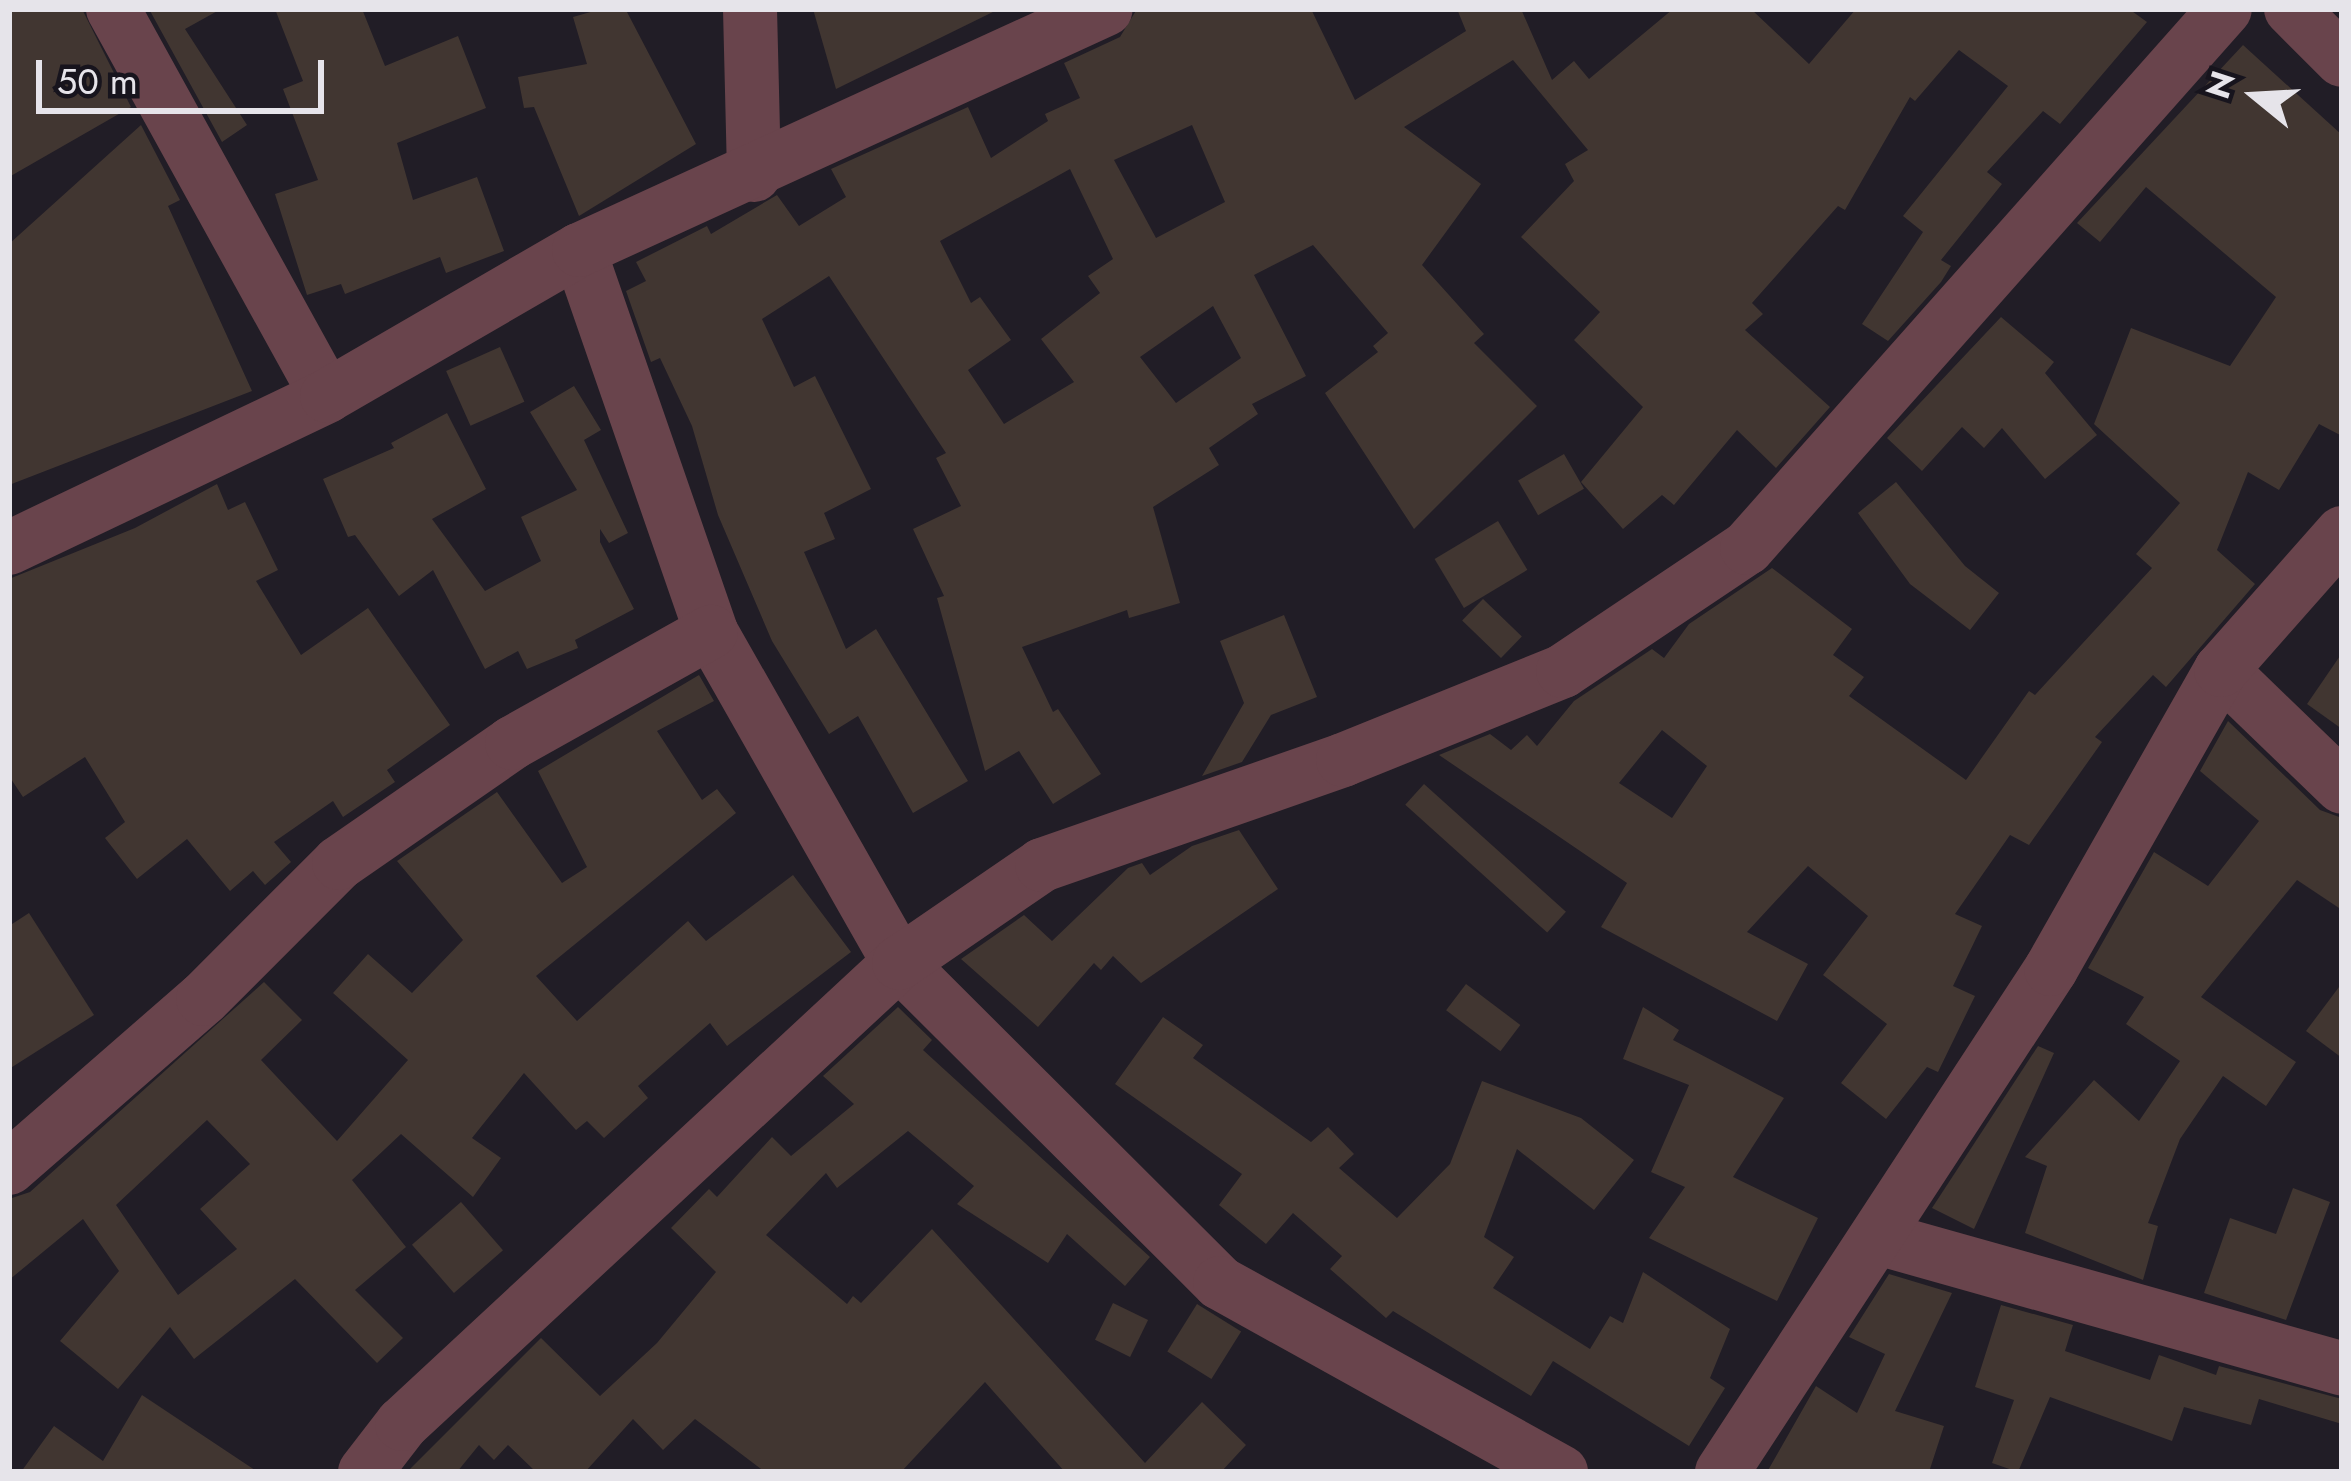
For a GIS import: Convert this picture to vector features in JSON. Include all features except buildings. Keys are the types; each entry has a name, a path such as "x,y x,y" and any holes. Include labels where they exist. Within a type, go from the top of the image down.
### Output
{"street":[{"path":"112,9 327,396"},
{"path":"750,9 754,176"},
{"path":"9,548 327,396 579,250 754,176 1106,9"},
{"path":"365,1472 402,1424 899,963 1042,865 1343,760 1563,670 1747,548 2224,9"},
{"path":"2291,9 2342,60"},
{"path":"579,250 711,632 899,963 1220,1283 1562,1472"},
{"path":"1722,1472 2050,969 2221,670 2342,533"},
{"path":"9,1168 203,999 339,863 512,743 711,632"},
{"path":"2221,670 2342,787"},
{"path":"1878,1238 2342,1368"}]}
